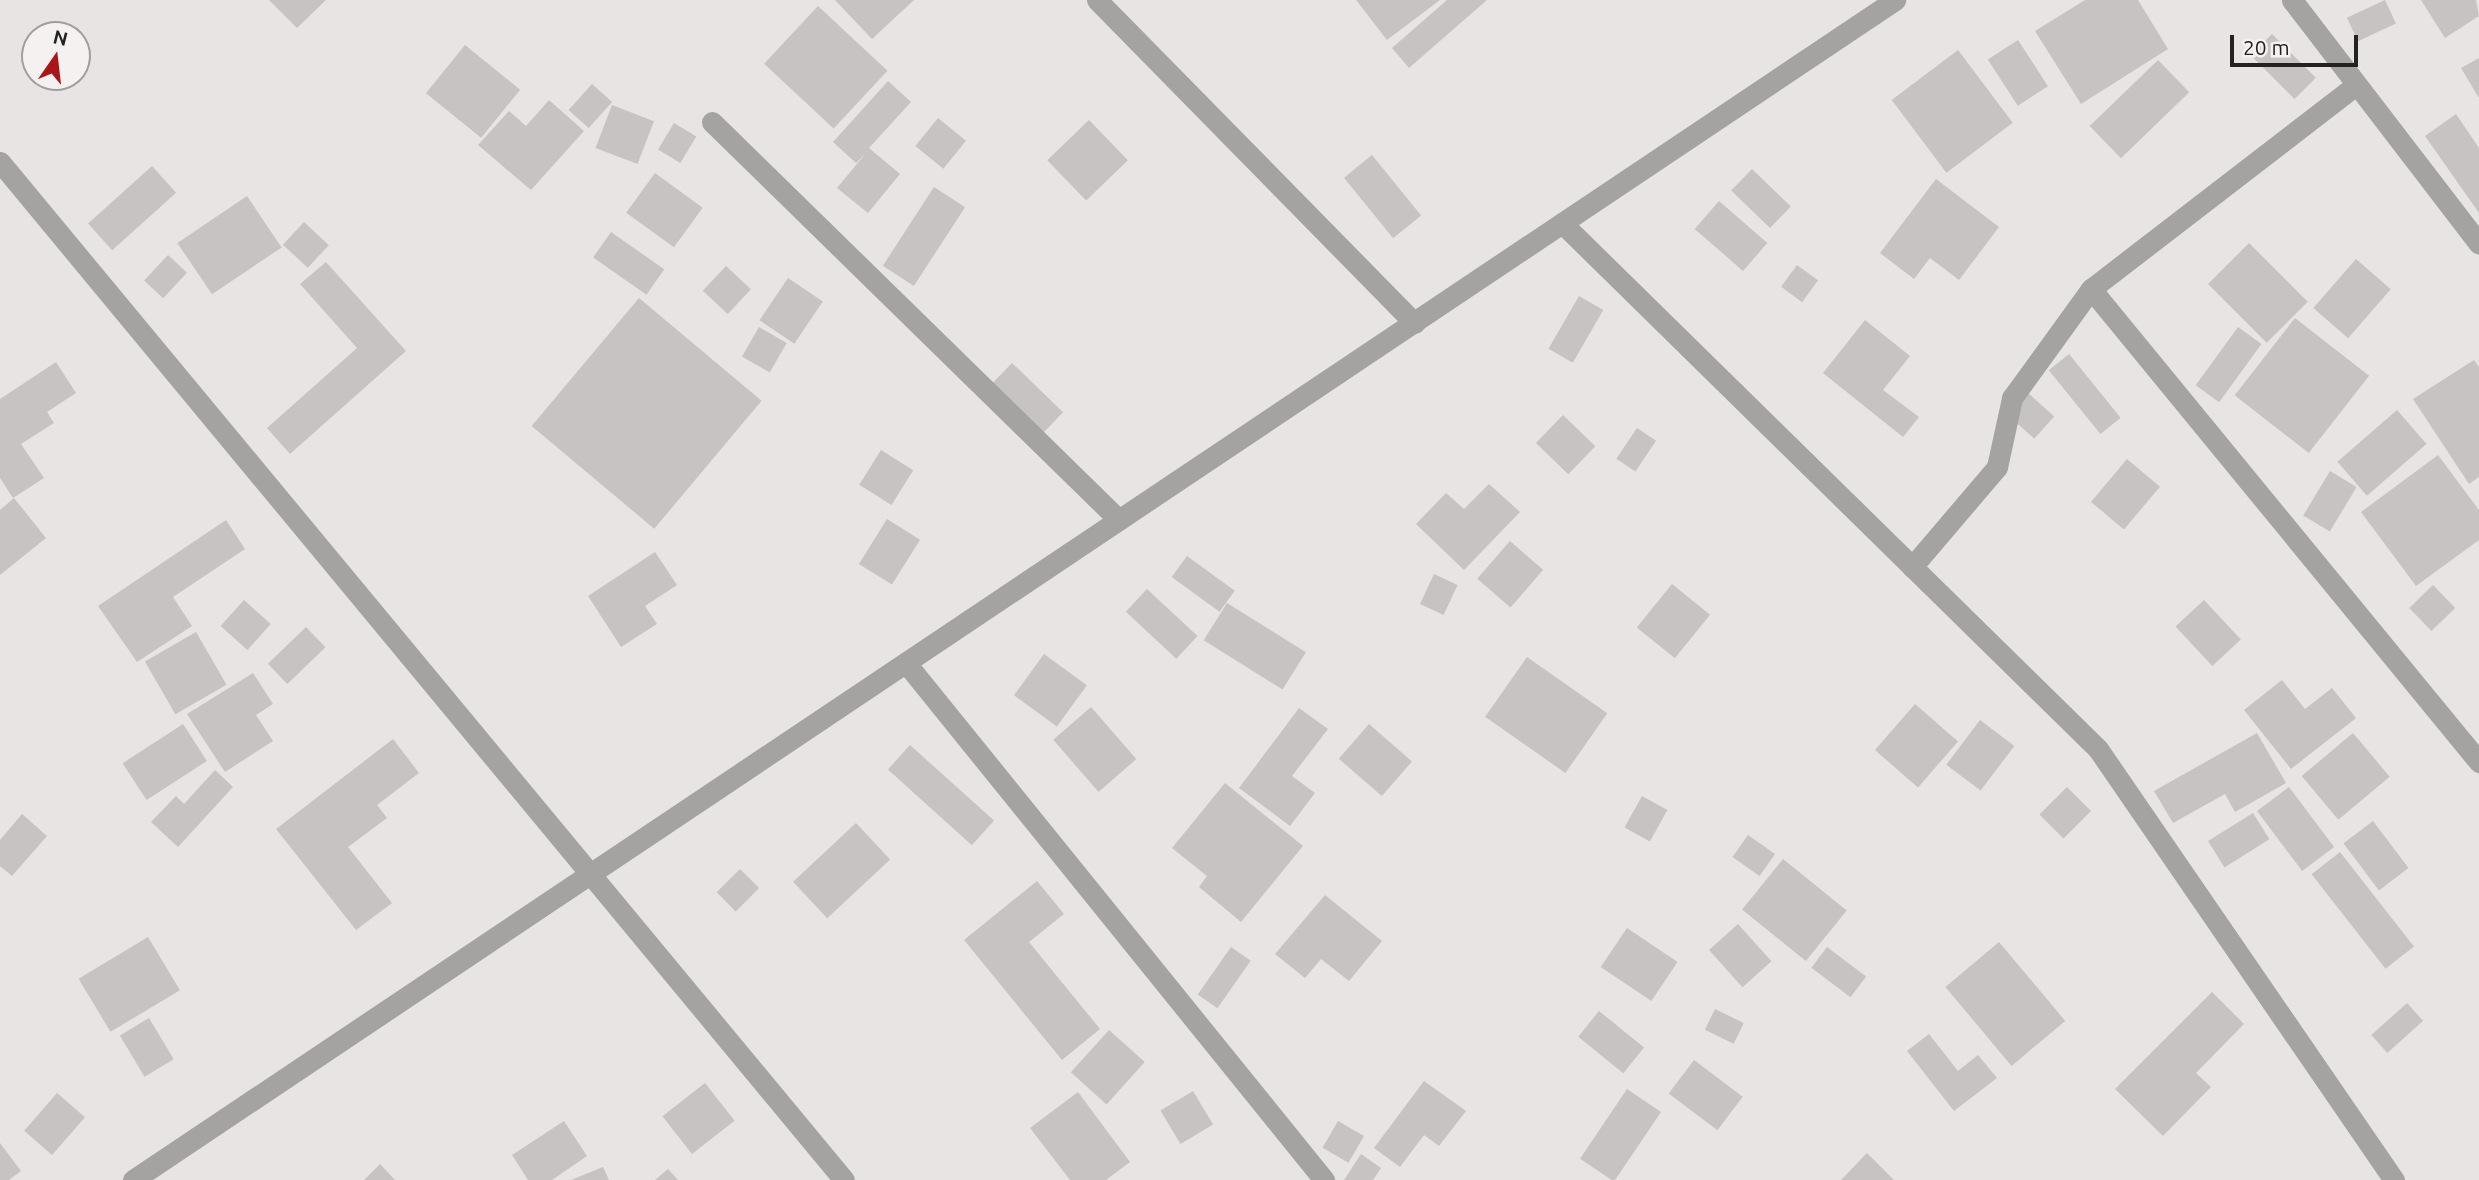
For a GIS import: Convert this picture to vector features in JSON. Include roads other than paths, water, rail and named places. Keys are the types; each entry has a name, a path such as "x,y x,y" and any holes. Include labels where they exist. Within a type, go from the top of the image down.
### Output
{"street":[{"path":"1097,0 1413,323"},
{"path":"133,1180 1895,0"},
{"path":"2292,0 2479,244"},
{"path":"1912,567 1997,467 2012,398 2091,289 2356,85"},
{"path":"712,122 1119,520"},
{"path":"0,162 587,876 844,1180"},
{"path":"1562,223 2098,750 2394,1180"},
{"path":"2091,289 2479,762"},
{"path":"906,663 1324,1180"}]}
